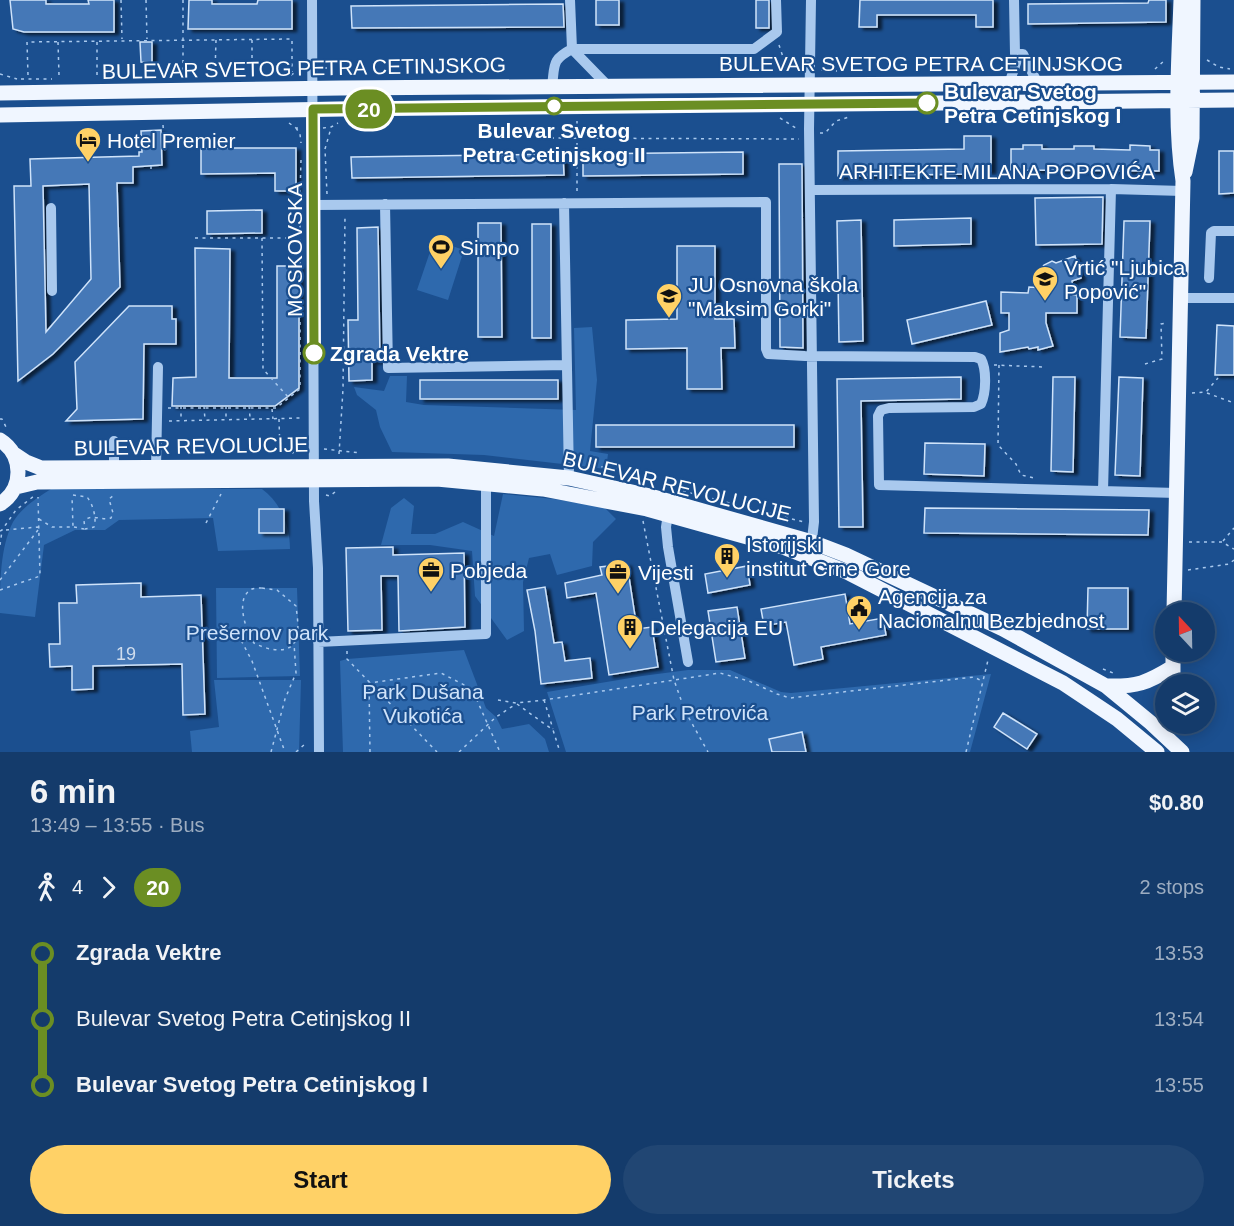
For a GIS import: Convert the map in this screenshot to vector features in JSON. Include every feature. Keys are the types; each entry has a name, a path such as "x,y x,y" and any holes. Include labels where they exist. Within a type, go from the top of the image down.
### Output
{"main road":[{"path":"1180,0 1186,82"},
{"path":"1174,602 1183,186 1192,138 1185,101 1193,0"},
{"name":"BULEVAR SVETOG PETRA CETINJSKOG","path":"0,93 313,88 1234,82"},
{"name":"BULEVAR SVETOG PETRA CETINJSKOG","path":"0,116 313,109 1234,100"},
{"name":"BULEVAR REVOLUCIJE","path":"2,437 14,454 41,468 156,468 314,473 486,483 587,496 667,521 719,528 846,555 1003,629 1106,686 1175,741"},
{"path":"0,504 16,486 18,467 14,454"},
{"name":"BULEVAR REVOLUCIJE","path":"16,486 37,482 448,466 569,471 811,549 847,572 1063,683 1117,719 1156,752"},
{"path":"1173,662 1173,674"},
{"path":"1106,686 1126,687 1141,684 1173,667"}],"street":[{"name":"MOSKOVSKA","path":"312,0 314,473 319,752"},
{"path":"570,0 572,49 609,87"},
{"path":"776,0 776,32"},
{"path":"811,0 809,104 812,356 811,549"},
{"path":"1014,0 1014,54 1021,54"},
{"name":"BULEVAR SVETOG PETRA CETINJSKOG","path":"572,49 754,49 776,32"},
{"path":"552,86 556,61 572,49"},
{"path":"1021,54 1038,84"},
{"path":"1009,84 1021,54"},
{"name":"ARHITEKTE MILANA POPOVIĆA","path":"810,190 1111,189 1183,186"},
{"path":"1102,491 1111,189"},
{"path":"313,206 766,202 767,351 771,355 975,357 982,362 983,398 981,404 974,407 881,410 878,417 879,486 1177,493"},
{"path":"564,203 569,471"},
{"path":"385,204 388,368 567,365"},
{"path":"51,208 52,291"},
{"path":"1209,278 1211,233 1234,231"},
{"path":"1181,298 1234,298"},
{"path":"156,468 158,367"},
{"path":"110,441 111,468"},
{"path":"318,642 486,634 486,483"},
{"path":"667,521 688,662"}],"path":[{"path":"121,0 122,40"},
{"path":"146,0 147,40"},
{"path":"183,0 183,73"},
{"path":"776,32 788,72"},
{"path":"28,75 27,42 183,39 292,39 292,72"},
{"path":"215,73 216,39"},
{"path":"252,39 252,73"},
{"path":"130,40 130,46"},
{"path":"166,40 166,46"},
{"path":"58,41 58,75"},
{"path":"97,75 98,41"},
{"path":"1203,58 1220,67 1234,70"},
{"path":"0,74 7,75"},
{"path":"577,117 577,191"},
{"path":"163,120 165,151"},
{"path":"328,199 325,149 331,127"},
{"path":"296,128 300,134 302,146"},
{"path":"536,138 804,139"},
{"path":"300,195 301,156"},
{"path":"158,408 276,408 300,389 300,213 296,205"},
{"path":"338,451 343,389 345,205"},
{"path":"195,238 300,238"},
{"path":"262,238 263,369 288,398"},
{"path":"1145,364 1162,359 1161,324 1180,321"},
{"path":"982,362 1044,367"},
{"path":"999,365 998,445 1016,464 1021,475 1038,478"},
{"path":"1206,393 1218,378"},
{"path":"1179,392 1206,393 1234,403"},
{"path":"181,407 181,420"},
{"path":"204,407 205,420"},
{"path":"226,407 226,419"},
{"path":"249,407 250,419"},
{"path":"272,408 273,418"},
{"path":"279,418 280,453"},
{"path":"158,421 303,418"},
{"path":"0,419 2,419 2,437"},
{"path":"274,456 285,456 300,449"},
{"path":"569,471 620,469"},
{"path":"207,523 222,491"},
{"path":"85,529 84,521 91,517 111,518 113,513 109,499 117,492"},
{"path":"38,518 52,527 85,529 94,527 96,522 89,499 71,494 73,527"},
{"path":"0,590 40,576 38,497"},
{"path":"667,521 643,520 674,680 685,711 708,752"},
{"path":"6,530 39,528"},
{"path":"0,580 39,528"},
{"path":"1222,542 1234,528"},
{"path":"0,545 2,530"},
{"path":"1188,542 1222,542 1234,549"},
{"path":"1175,570 1198,570 1229,564 1234,560"},
{"path":"271,752 285,699 296,673 294,642 297,632 296,606 277,590 252,589 245,596 242,606 254,643 261,648 280,651 294,642"},
{"path":"297,632 303,632"},
{"path":"251,638 242,642 252,661 285,752"},
{"path":"346,640 347,659 437,752"},
{"path":"966,752 989,655"},
{"path":"498,700 516,703 544,700 720,673 749,681 790,698 974,677 982,681"},
{"path":"369,683 441,674 472,689 500,752"},
{"path":"369,683 370,752"},
{"path":"544,700 560,752"},
{"path":"459,752 516,703"},
{"path":"516,703 554,730"},
{"path":"296,752 304,744"}],"green space":[{"name":"Simpo","path":"434,240 464,250 448,300 417,290"},
{"path":"592,327 597,380 590,451 608,454 606,469 484,455 392,452 380,427 376,410 357,395 354,387 384,391 390,376 407,376 406,402 424,405 576,410 574,328"},
{"path":"51,489 262,489 274,501 283,516 290,549 218,551 213,518 119,520 105,530 75,530 44,545 35,617 0,613 5,543 13,522 30,503"},
{"path":"503,494 604,507 616,519 593,542 592,566 557,575 550,554 529,558 523,582 524,631 507,640 475,596 472,551 430,545 381,545 391,508 404,498 414,506 411,534 435,534 463,522 494,536"},
{"name":"Prešernov park","path":"216,588 297,588 300,676 217,678"},
{"name":"Park Dušana Vukotića","path":"464,650 486,708 496,717 502,729 529,724 545,739 549,752 343,752 340,661"},
{"name":"Park Petrovića","path":"688,670 730,670 781,692 791,693 991,674 970,752 566,752 547,692"},
{"name":"Park Dušana Vukotića","path":"214,680 301,680 299,752 192,752 190,731 219,727"}],"building":[{"path":"10,0 46,0 46,4 89,4 88,0 114,0 114,32 24,32 13,29"},
{"path":"189,0 212,0 212,4 257,4 258,0 292,0 292,29 188,29"},
{"path":"596,0 619,0 619,25 596,25"},
{"path":"756,0 769,0 769,28 756,28"},
{"path":"860,0 993,0 993,27 976,27 976,15 877,15 877,27 859,27"},
{"path":"1149,0 1166,0 1166,22 1028,24 1028,4 1148,3"},
{"path":"563,4 564,27 352,28 351,6"},
{"path":"140,42 152,42 152,63 141,62"},
{"path":"161,130 162,165 133,167 133,183 117,183 120,287 53,354 18,381 14,186 31,186 30,159 139,156 139,152 142,152 141,131","holes":["89,184 91,279 46,332 43,186"]},
{"path":"964,136 991,136 991,171 972,171 972,174 838,176 838,151 964,149"},
{"path":"1023,145 1042,145 1042,149 1074,149 1074,146 1094,146 1094,149 1130,150 1130,145 1150,146 1150,150 1159,150 1159,171 1011,170 1011,149 1023,149"},
{"path":"201,148 296,148 296,191 275,191 275,173 201,174"},
{"path":"1219,151 1234,151 1234,193 1219,194"},
{"path":"743,152 743,174 583,176 583,154"},
{"path":"563,154 564,175 352,178 351,157"},
{"path":"779,164 802,164 803,348 780,347"},
{"path":"1103,197 1102,244 1036,245 1035,198"},
{"path":"262,210 262,233 207,234 207,211"},
{"path":"971,218 971,244 894,246 894,220"},
{"path":"861,220 863,341 839,342 837,221"},
{"path":"1124,221 1150,221 1146,338 1120,337"},
{"path":"478,223 501,223 502,337 478,337"},
{"path":"532,224 551,224 551,338 532,338"},
{"path":"378,227 380,361 372,361 372,380 349,381 348,320 358,320 357,228"},
{"path":"677,246 715,246 715,319 734,319 735,348 721,348 722,389 687,389 687,348 626,349 626,320 677,319"},
{"path":"195,248 230,249 229,378 277,378 277,266 299,266 299,388 275,406 172,406 173,378 196,377"},
{"path":"1075,256 1081,278 1072,281 1073,295 1077,295 1077,313 1046,313 1046,323 1053,346 1038,350 1038,347 1029,349 1028,347 1000,352 1000,333 1009,330 1009,313 1001,313 1001,292 1028,293 1029,287 1044,288 1040,275 1044,265"},
{"path":"986,301 992,325 912,344 907,320"},
{"path":"129,306 172,306 172,319 176,319 176,344 144,344 143,419 66,421 77,409 75,362"},
{"path":"1217,325 1234,326 1234,375 1215,375"},
{"path":"961,377 961,399 861,401 863,527 839,527 837,379"},
{"path":"1053,377 1075,377 1073,472 1051,471"},
{"path":"1119,377 1143,378 1140,476 1115,475"},
{"path":"420,380 558,380 558,399 420,399"},
{"path":"596,425 794,425 794,447 596,447"},
{"path":"925,443 985,444 984,476 924,474"},
{"path":"925,508 1149,510 1148,535 924,533"},
{"path":"259,509 284,509 284,533 259,533"},
{"name":"Pobjeda","path":"393,547 393,555 464,553 465,627 399,631 398,576 381,576 382,630 348,631 346,548"},
{"path":"627,564 637,629 652,627 658,667 609,675 596,593 567,598 565,583 602,575 600,567"},
{"name":"Istorijski institut Crne Gore","path":"747,566 750,585 708,593 705,574"},
{"path":"141,583 141,597 201,595 205,714 183,715 182,664 93,666 93,689 72,690 72,666 50,667 49,644 60,644 59,603 77,603 76,585"},
{"path":"545,587 554,643 562,642 565,661 590,658 592,678 541,684 535,631 527,590"},
{"path":"1088,588 1128,588 1128,629 1087,629"},
{"name":"Agencija za Nacionalnu Bezbjednost","path":"845,594 850,624 883,618 886,635 821,647 823,659 794,665 786,622 764,626 761,609"},
{"path":"737,607 745,658 716,662 708,611"},
{"path":"1003,713 1037,734 1027,749 994,727"},
{"path":"802,732 806,752 772,752 769,739"}],"bus line":[{"name":"20","path":"314,353 313,109 927,103"}],"place":[{"name":"Bulevar Svetog Petra Cetinjskog I","path":"927,103"},
{"name":"Bulevar Svetog Petra Cetinjskog II","path":"554,106"},
{"name":"Hotel Premier","path":"88,163"},
{"name":"Simpo","path":"441,270"},
{"name":"Vrtić \"Ljubica Popović\"","path":"1045,302"},
{"name":"JU Osnovna škola \"Maksim Gorki\"","path":"669,319"},
{"name":"Zgrada Vektre","path":"314,353"},
{"name":"Istorijski institut Crne Gore","path":"727,579"},
{"name":"Pobjeda","path":"431,593"},
{"name":"Vijesti","path":"618,595"},
{"name":"Agencija za Nacionalnu Bezbjednost","path":"859,631"},
{"name":"Delegacija EU","path":"630,650"}]}
